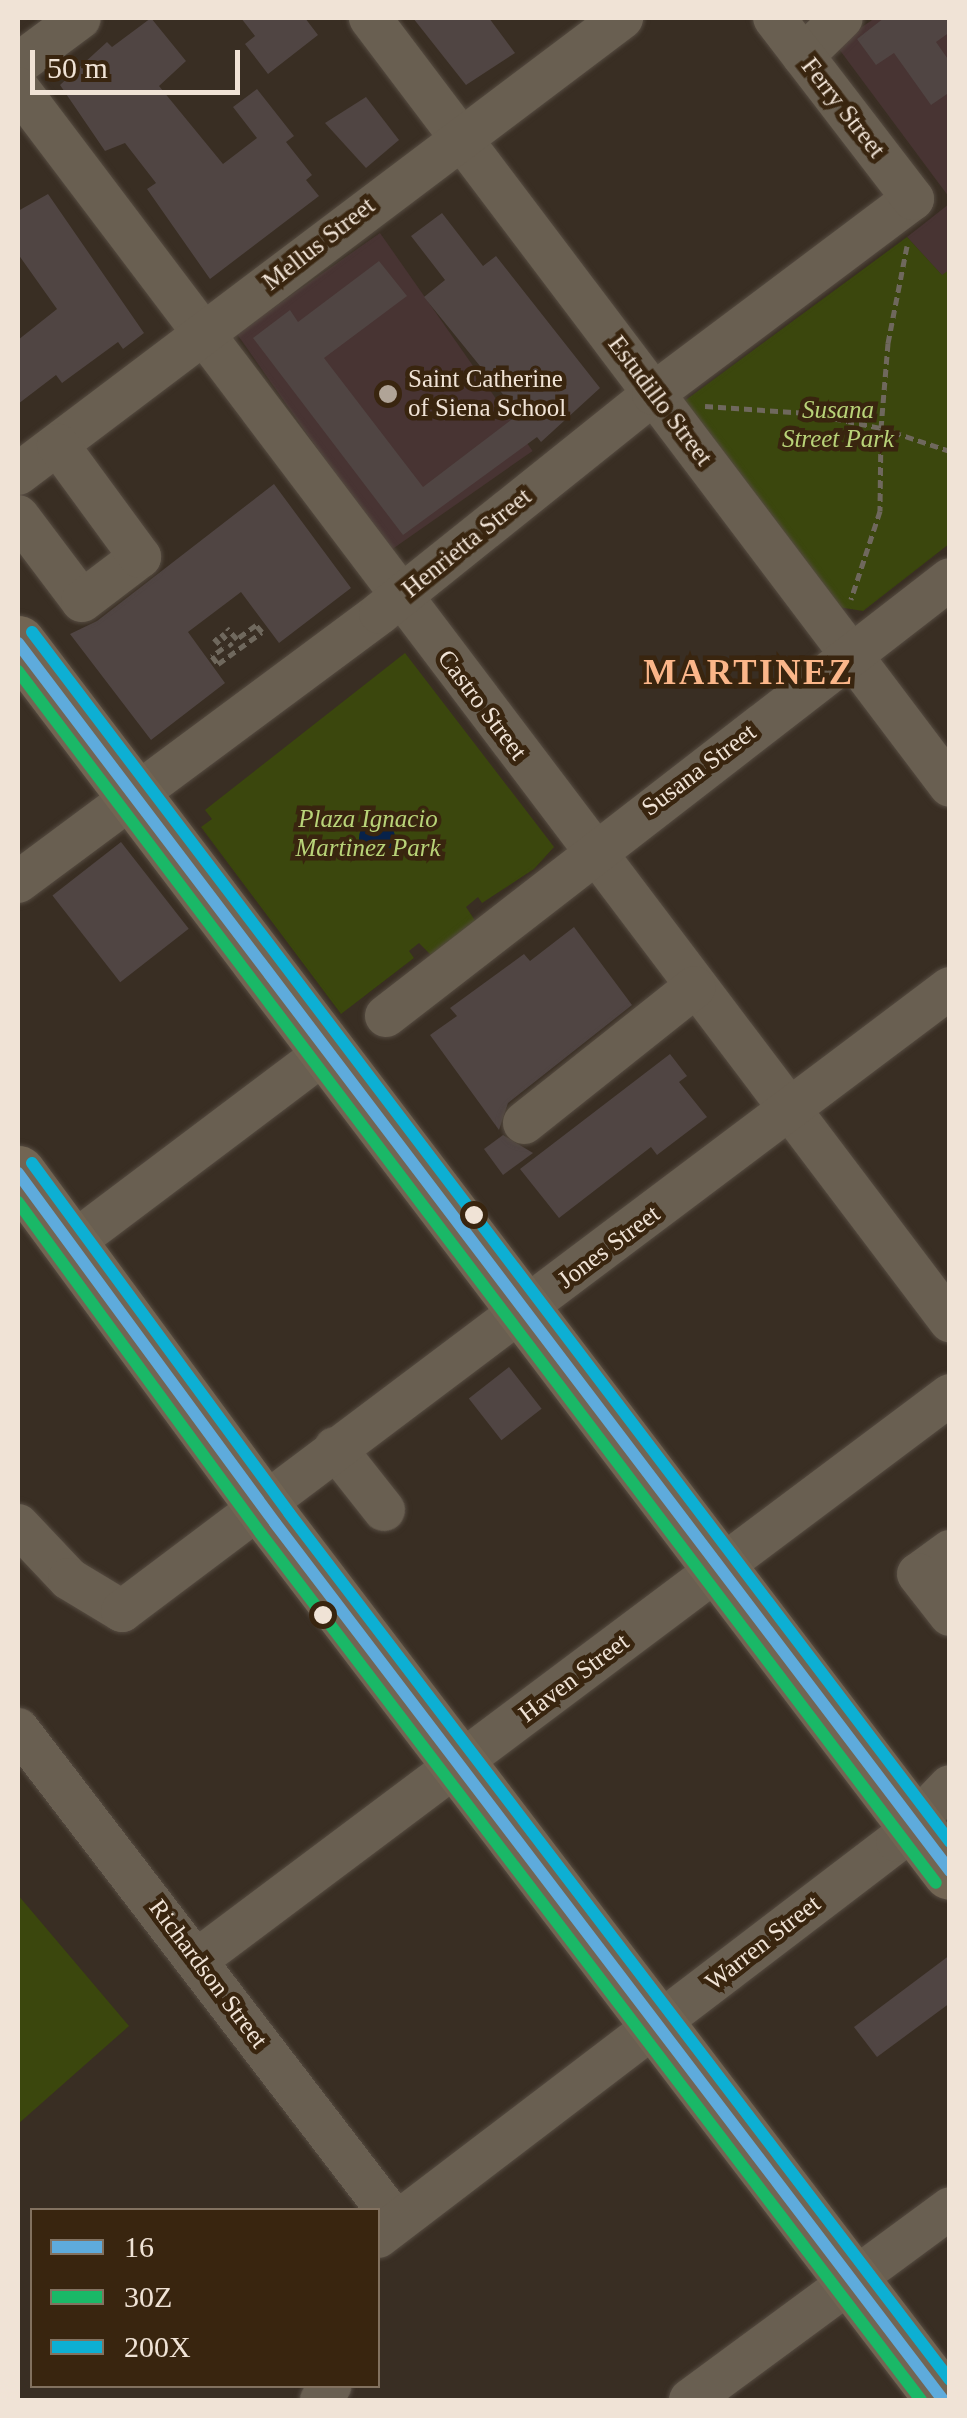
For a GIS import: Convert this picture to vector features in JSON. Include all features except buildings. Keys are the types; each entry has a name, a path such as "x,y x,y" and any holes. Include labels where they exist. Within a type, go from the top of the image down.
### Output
{"main road":[{"path":"18,643 718,1570 931,1804 950,1872"},
{"path":"18,1173 260,1503 942,2400"}],"street":[{"path":"18,64 80,18"},
{"name":"Estudillo Street","path":"370,18 671,398 950,786"},
{"name":"Mellus Street","path":"18,474 622,18"},
{"name":"Ferry Street","path":"774,18 907,217"},
{"path":"803,56 842,18"},
{"name":"Castro Street","path":"18,88 950,1321"},
{"name":"Henrietta Street","path":"18,882 134,800 907,217"},
{"path":"18,516 82,601 140,557 58,445"},
{"name":"Susana Street","path":"386,1016 592,852 950,579"},
{"path":"524,1123 695,987"},
{"name":"Jones Street","path":"18,1526 69,1579 122,1611 260,1503 524,1312 950,988"},
{"path":"71,1244 326,1052"},
{"name":"Haven Street","path":"198,1958 950,1395"},
{"path":"335,1448 384,1510"},
{"path":"950,1551 918,1574 950,1615"},
{"name":"Richardson Street","path":"18,1729 198,1958 372,2208"},
{"name":"Warren Street","path":"387,2230 656,2026 931,1804"},
{"path":"690,2400 950,2208"}],"path":[{"path":"850,612 880,511 888,343 908,245 907,217"},
{"path":"671,398 808,413 882,428 950,451"},
{"path":"256,625 262,632 218,664 212,656 224,648 221,633 237,639 256,625"},
{"path":"221,633 232,646"}],"shaded area":[{"path":"875,18 949,18 949,197 836,45"},
{"path":"949,204 949,283 907,237"},
{"name":"Saint Catherine of Siena School","path":"380,233 533,451 389,551 237,333"}],"green space":[{"name":"Susana Street Park","path":"907,237 942,275 949,270 949,544 863,611 838,607 683,402"},
{"name":"Plaza Ignacio Martinez Park","path":"405,653 554,847 534,869 482,903 478,897 466,907 478,925 434,958 419,943 409,951 414,958 341,1014 201,827 212,819 205,810"},
{"path":"18,1895 129,2026 18,2124"}],"water":[{"path":"377,820 390,825 395,838 390,851 377,856 364,851 359,838 364,825"}],"transit line":[{"name":"200X","path":"32,632 950,1842"},
{"name":"16","path":"18,643 950,1871"},
{"name":"30Z","path":"18,671 936,1883"},
{"name":"200X","path":"32,1163 289,1513 950,2380"},
{"name":"16","path":"18,1173 275,1523 943,2400"},
{"name":"30Z","path":"18,1202 261,1534 921,2400"}],"place":[{"name":"Saint Catherine of Siena School","path":"388,394"}],"district":[{"name":"MARTINEZ","path":"749,673"}]}
